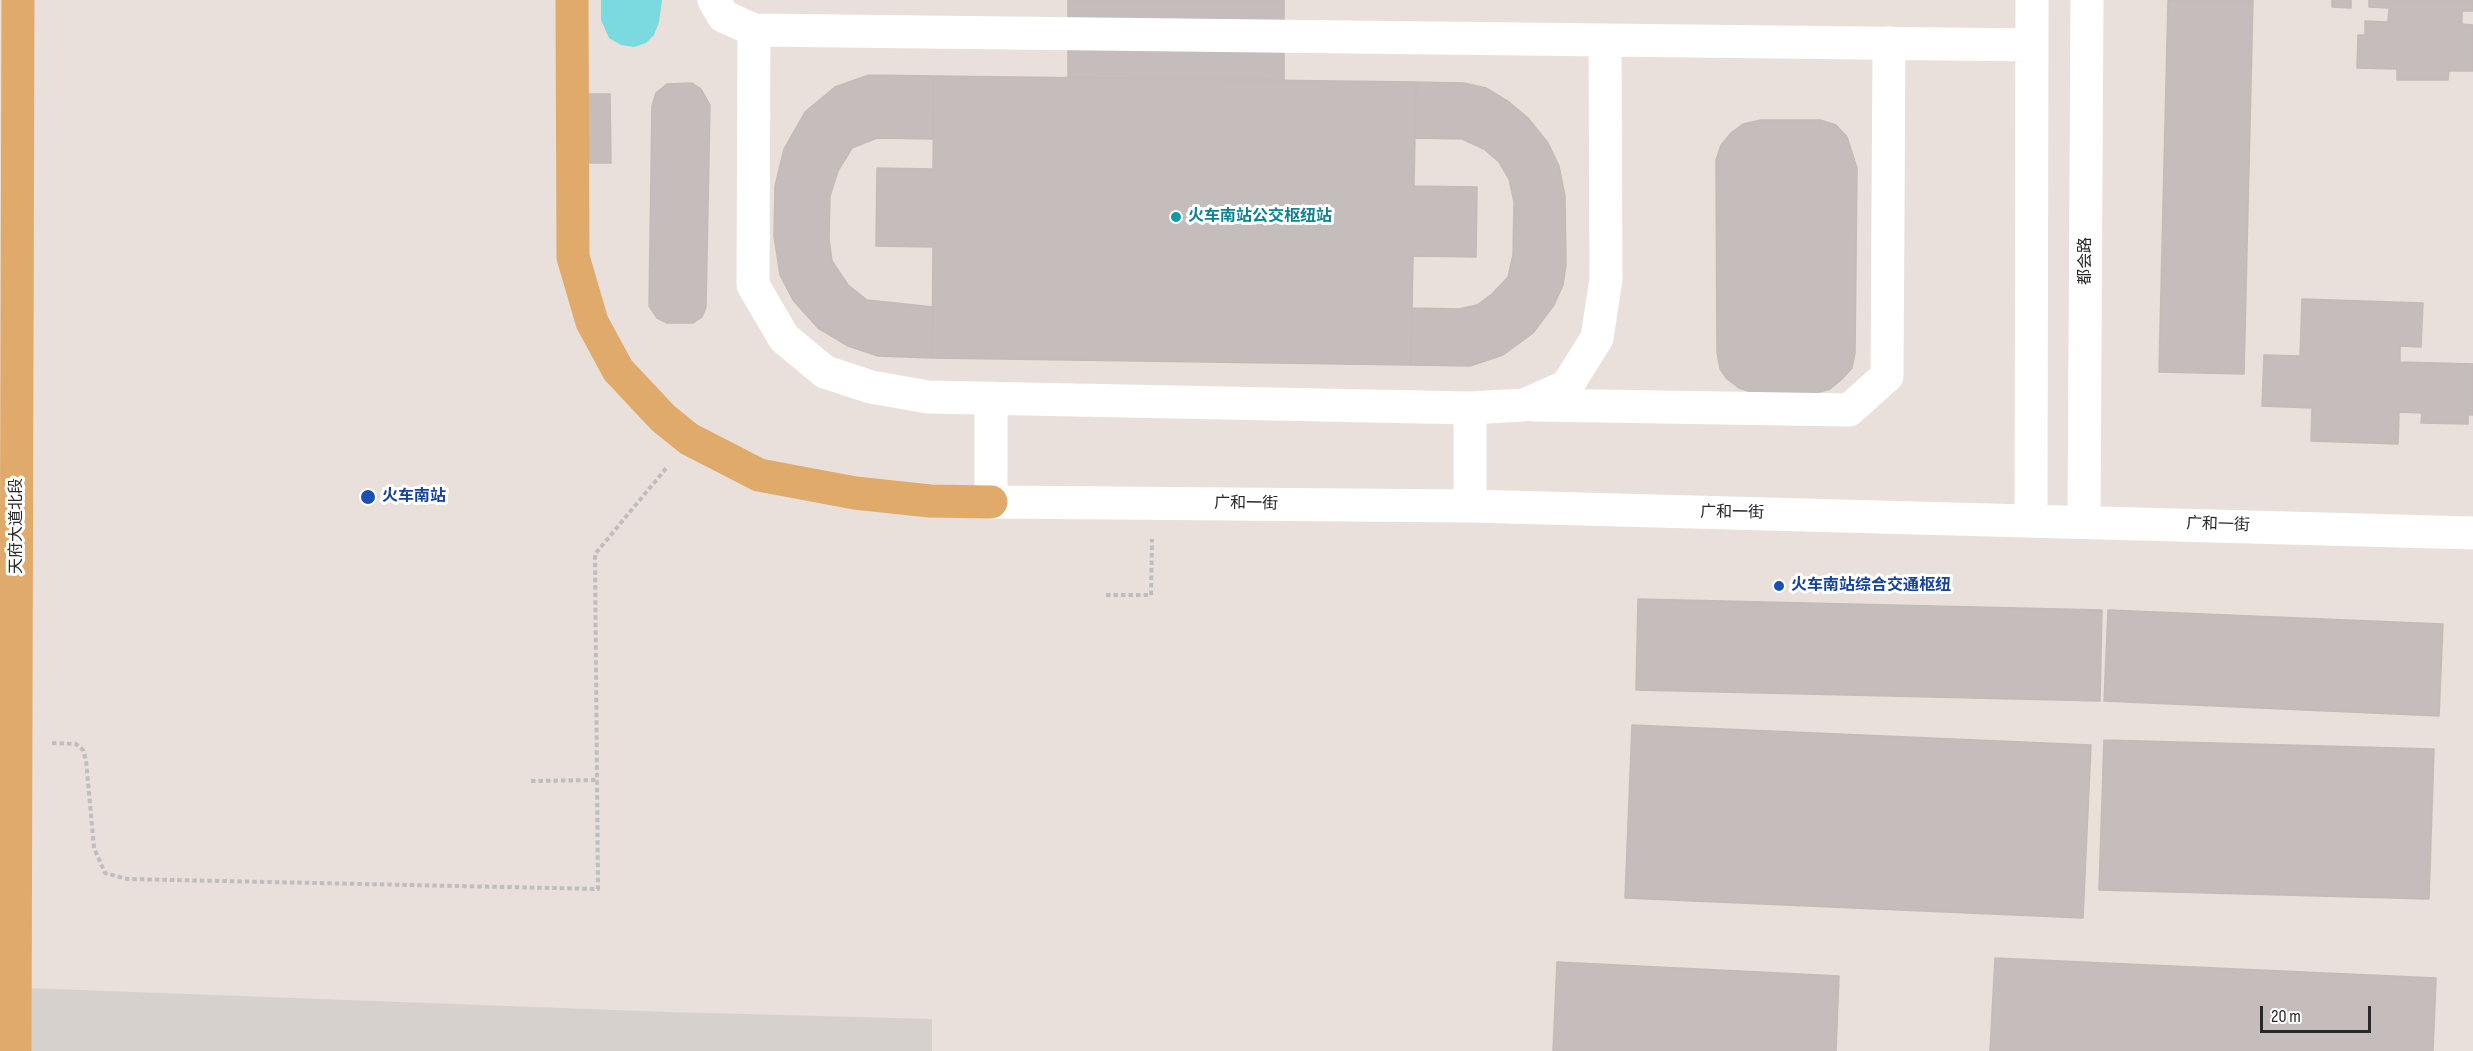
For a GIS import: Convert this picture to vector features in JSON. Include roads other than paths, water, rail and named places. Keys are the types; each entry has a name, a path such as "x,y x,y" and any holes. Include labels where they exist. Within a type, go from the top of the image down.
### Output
{"main road":[{"name":"天府大道北段","path":"15,1051 18,0"},
{"path":"572,0 573,257 592,322 618,370 663,418 689,439 759,475 855,493 930,501 991,502"}],"street":[{"path":"714,0 723,16 754,30 2032,45"},
{"path":"2031,520 2032,0"},
{"name":"都会路","path":"2084,521 2087,0"},
{"path":"754,30 753,285 784,338 825,372 871,387 928,397 1470,408 1524,405 1849,410 1887,376 1889,43"},
{"path":"1524,405 1567,386 1597,338 1605,279 1605,41"},
{"path":"991,398 991,502"},
{"path":"1470,408 1470,506"},
{"name":"广和一街","path":"991,502 1470,506 2473,533"}],"water":[{"path":"601,0 662,0 659,22 654,35 646,43 634,47 621,45 609,38 601,20"}],"place":[{"name":"火车南站公交枢纽站","path":"1176,217"},
{"name":"火车南站","path":"368,497"},
{"name":"火车南站综合交通枢纽","path":"1779,586"}]}
